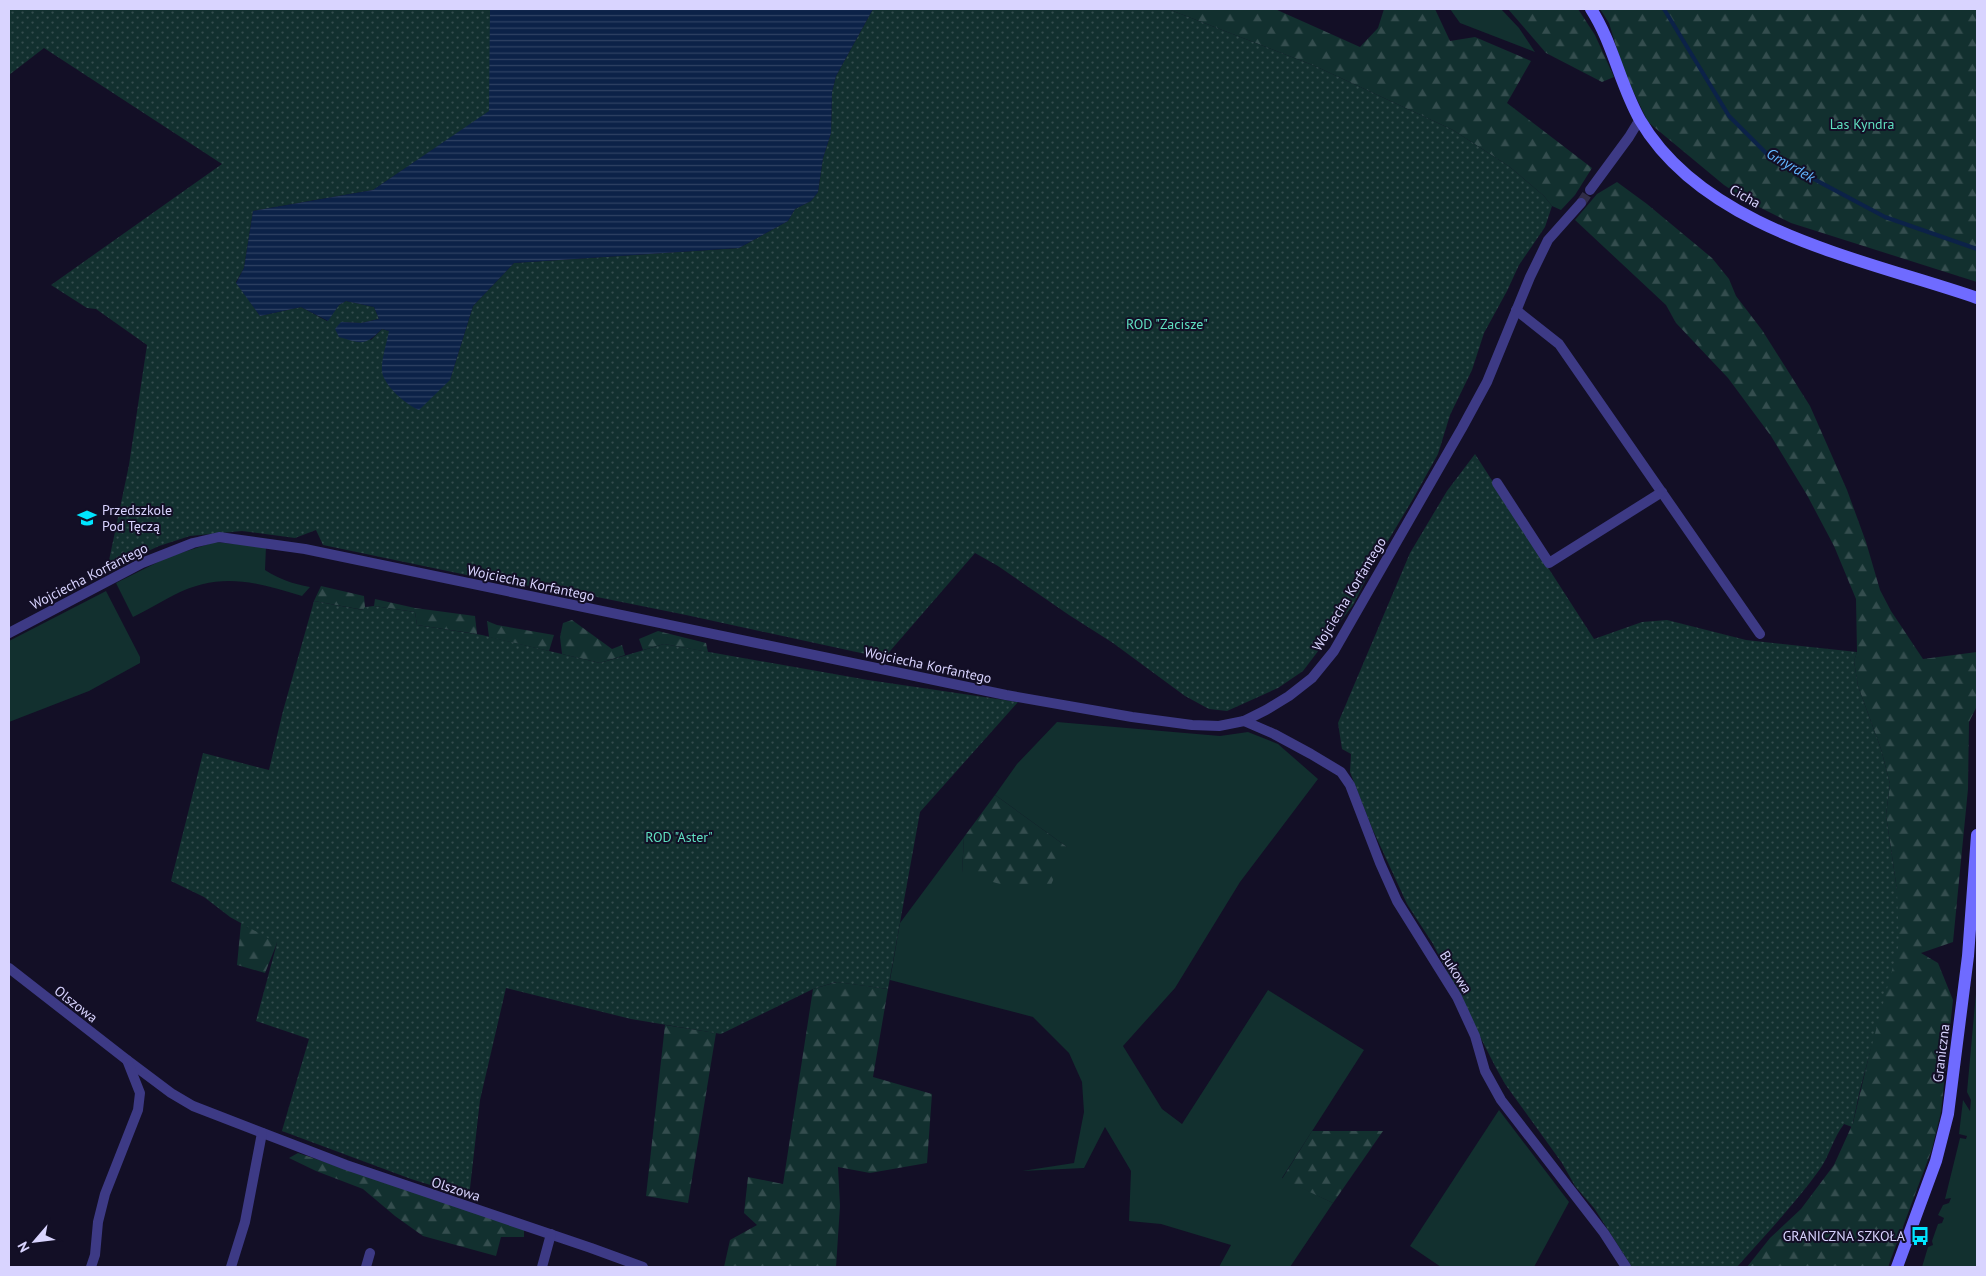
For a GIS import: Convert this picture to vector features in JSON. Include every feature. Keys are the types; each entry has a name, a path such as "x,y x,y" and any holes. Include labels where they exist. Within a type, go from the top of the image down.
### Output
{"street":[{"name":"Cicha","path":"1591,9 1640,119 1664,154 1710,194 1765,225 1814,247 1977,298"},
{"path":"1590,190 1640,119"},
{"name":"Wojciecha Korfantego","path":"9,633 151,559 193,543 219,537 305,549 1006,695 1132,717 1192,725 1219,726 1244,720 1266,710 1312,678 1334,650 1462,428 1486,382 1548,240 1580,203"},
{"path":"1516,310 1559,344 1760,634"},
{"path":"1497,483 1549,563 1662,492"},
{"name":"Bukowa","path":"1244,720 1274,734 1341,772 1350,785 1397,901 1457,997 1475,1036 1484,1071 1501,1100 1604,1233 1626,1267"},
{"name":"Graniczna","path":"1897,1267 1936,1161 1948,1114 1968,956 1977,835"},
{"name":"Olszowa","path":"9,968 126,1060 171,1093 193,1106 400,1184 643,1267"},
{"name":"Olszowa","path":"91,1267 95,1255 98,1222 105,1194 138,1110 140,1094 126,1060"},
{"path":"231,1267 245,1222 262,1133"},
{"path":"542,1267 551,1234"},
{"path":"366,1267 370,1253"},
{"path":"226,1267 233,1256"}],"green space":[{"name":"ROD \"Zacisze\"","path":"9,9 490,9 490,111 373,190 253,211 244,268 236,282 260,316 301,307 327,321 339,305 346,301 374,307 379,319 361,323 341,322 371,340 382,329 389,331 450,380 473,306 514,263 739,248 788,221 795,209 811,201 818,192 823,158 831,133 832,92 836,76 873,9 1168,9 1315,66 1453,130 1510,167 1544,196 1552,206 1545,227 1519,265 1484,333 1472,370 1450,415 1438,454 1373,566 1353,605 1303,671 1278,688 1227,711 1209,709 1185,696 1113,643 998,566 975,553 884,658 592,596 481,578 323,545 316,530 295,538 242,531 190,536 159,546 107,570 129,465 147,345 96,309 87,308 51,285 222,164 44,48 9,75"},
{"path":"1168,9 1275,9 1360,47 1378,28 1384,9 1435,9 1450,41 1475,37 1531,61 1507,103 1592,168 1575,195 1561,210 1552,206 1544,196 1510,167 1453,130 1315,66"},
{"path":"1450,9 1501,9 1519,28 1535,52 1460,23"},
{"path":"1508,9 1578,9 1595,35 1614,77 1602,82 1546,53"},
{"name":"Las Kyndra","path":"1600,9 1977,9 1977,282 1791,223 1751,203 1724,185 1648,122 1624,72 1609,23"},
{"path":"1617,182 1647,204 1712,258 1729,279 1736,296 1762,330 1810,406 1847,490 1866,542 1880,590 1891,611 1923,659 1977,652 1977,706 1969,722 1968,789 1953,942 1921,953 1938,963 1953,1000 1941,1112 1932,1149 1888,1267 1747,1267 1770,1238 1801,1209 1834,1165 1853,1123 1872,1043 1897,890 1886,815 1890,784 1881,749 1858,686 1854,661 1857,652 1856,599 1834,546 1807,495 1771,436 1728,378 1676,323 1666,305 1575,220 1597,194"},
{"path":"1475,454 1594,639 1642,622 1667,620 1746,640 1857,652 1854,661 1858,686 1881,749 1890,784 1886,815 1897,890 1899,944 1852,1127 1844,1124 1823,1164 1810,1182 1737,1267 1632,1267 1594,1208 1575,1186 1562,1163 1505,1084 1433,944 1407,904 1372,828 1350,772 1351,754 1342,749 1338,723 1410,553 1447,491"},
{"path":"215,542 266,547 265,570 286,581 310,587 302,596 253,583 223,581 207,583 174,595 133,617 116,583 168,557"},
{"path":"321,586 364,596 364,610 314,601"},
{"path":"106,591 140,657 140,663 89,691 9,722 9,641"},
{"path":"375,599 415,608 475,616 477,634 417,625 415,612 374,606"},
{"name":"ROD \"Aster\"","path":"314,601 363,610 365,607 374,606 415,612 417,625 482,635 600,663 664,644 868,680 1018,702 920,812 888,989 836,982 813,989 721,1034 631,1019 506,988 480,1100 469,1197 411,1179 282,1131 281,1134 309,1039 256,1021 277,943 230,917 204,897 171,881 203,753 269,770 283,711"},
{"path":"572,620 612,649 622,645 625,655 600,663 562,654 560,637 563,623"},
{"path":"487,621 497,625 554,635 549,651 489,637"},
{"path":"658,631 706,643 708,652 664,644 643,650 639,639"},
{"path":"1057,722 1220,736 1248,732 1278,744 1318,779 1240,882 1175,988 1123,1046 1162,1109 1182,1124 1268,990 1364,1050 1282,1178 1333,1203 1290,1267 1219,1267 1231,1245 1161,1224 1129,1221 1131,1171 1105,1127 1084,1168 1022,1171 1074,1163 1084,1112 1082,1082 1069,1053 1033,1017 890,980 900,923 964,837 962,873 1067,847 995,795 1017,764"},
{"path":"995,795 1067,847 1051,885 1010,887 962,873 964,837"},
{"path":"234,895 277,943 265,973 237,965 241,923"},
{"path":"837,982 888,989 873,1077 932,1094 927,1163 870,1173 838,1167 840,1206 836,1267 724,1267 730,1240 757,1225 744,1213 748,1177 783,1184 813,989"},
{"path":"1977,982 1977,1267 1922,1267 1928,1247 1933,1245 1932,1241 1938,1224 1942,1223 1944,1218 1938,1215 1943,1205 1949,1203 1951,1198 1945,1199 1960,1138 1966,1139 1967,1136 1959,1134 1963,1100 1970,1111 1971,1100 1967,1092"},
{"path":"665,1025 716,1033 688,1203 646,1196"},
{"path":"1499,1110 1569,1202 1534,1267 1441,1267 1410,1246"},
{"path":"1312,1131 1383,1131 1333,1203 1282,1179"},
{"path":"298,1153 524,1229 524,1237 501,1237 496,1256 423,1236 395,1216 363,1189 316,1171 289,1158"}],"water":[{"path":"490,9 873,9 836,76 832,92 831,133 823,158 818,192 811,201 795,209 788,221 739,248 514,263 473,306 450,380 419,410 396,394 383,376 382,362 389,331 382,329 367,341 358,342 339,337 335,329 341,322 361,323 379,319 374,307 346,301 339,305 328,321 301,307 260,316 236,283 244,268 253,211 373,190 489,111"}],"waterway":[{"name":"Gmyrdek","path":"1664,9 1729,116 1767,154 1885,217 1977,249"}],"tunnel":[{"path":"1581,203 1590,190"}],"place":[{"name":"Przedszkole Pod Tęczą","path":"87,518"},
{"name":"GRANICZNA SZKOŁA","path":"1920,1236"}]}
